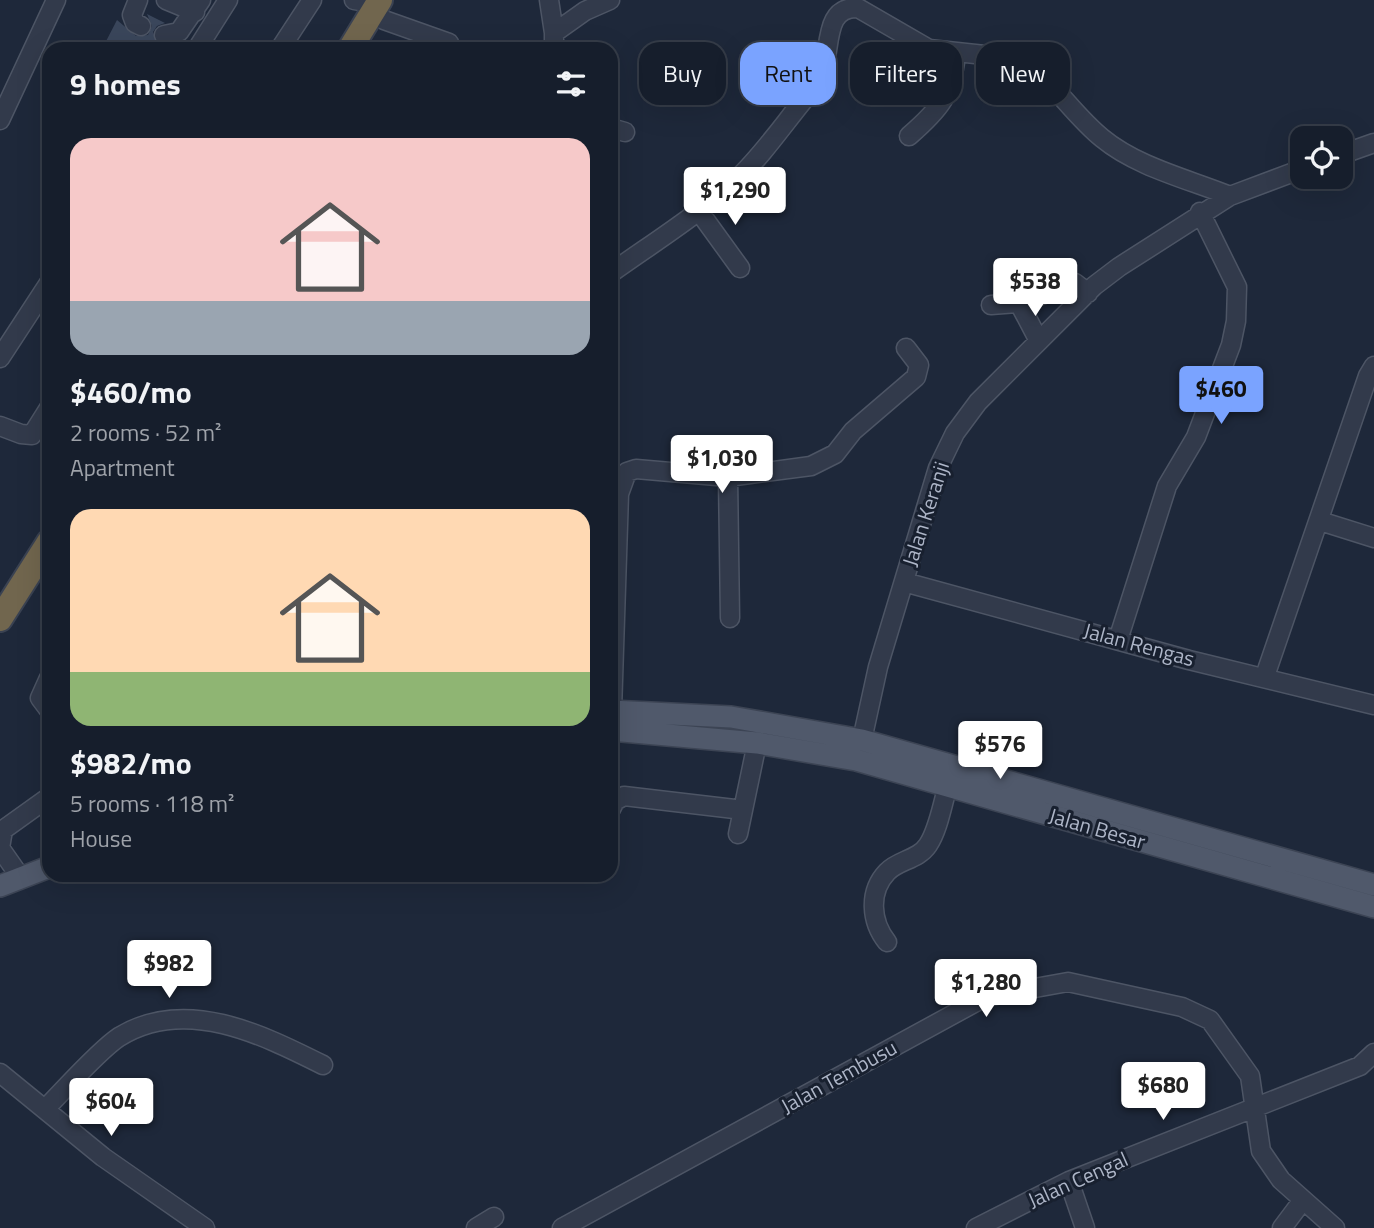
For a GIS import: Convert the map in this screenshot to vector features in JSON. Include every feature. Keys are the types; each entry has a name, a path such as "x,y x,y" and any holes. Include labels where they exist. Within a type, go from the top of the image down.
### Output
{"highway":[{"path":"354,42 378,5"},
{"path":"369,42 378,5"},
{"path":"0,619 42,553"}],"main road":[{"name":"Jalan Besar","path":"618,717 731,718 862,740 1374,885"},
{"name":"Jalan Besar","path":"618,718 856,760 947,789 1374,907"},
{"path":"0,889 42,870"}],"street":[{"path":"0,120 56,0"},
{"path":"138,0 133,19 141,26"},
{"path":"164,35 179,32 198,6 166,0"},
{"path":"201,42 228,0"},
{"path":"285,42 312,0"},
{"path":"549,0 554,41"},
{"path":"554,41 585,11 610,0"},
{"path":"618,268 698,210 738,177 813,88 823,68 834,18 841,10 855,4 917,42"},
{"path":"378,5 447,42"},
{"path":"962,54 1021,59 1033,66 1080,118 1118,150 1230,196"},
{"path":"909,135 928,119 939,105"},
{"path":"1353,150 1374,143"},
{"name":"Jalan Keranji","path":"862,740 878,667 938,468 955,433 978,402 1088,293 1119,267 1200,212 1230,196 1290,174"},
{"path":"698,210 740,268"},
{"path":"1118,640 1167,486 1196,437 1231,345 1236,321 1237,287 1200,212"},
{"path":"991,304 1019,303 1075,283 1088,293"},
{"path":"0,358 42,294"},
{"path":"1019,303 1039,341"},
{"path":"618,522 619,494 627,472 636,468 728,477 811,466 835,454 853,431 916,377 919,365 906,348"},
{"path":"1265,676 1368,376 1374,366"},
{"path":"0,426 21,435 32,435 42,419"},
{"path":"728,477 730,618"},
{"path":"1320,521 1374,538"},
{"name":"Jalan Rengas","path":"904,582 1374,705"},
{"path":"738,834 757,743"},
{"path":"887,942 876,928 876,897 887,872 920,854 929,843 947,789"},
{"path":"618,799 624,796 743,810"},
{"path":"21,878 1,848 3,830 42,802"},
{"name":"Jalan Tembusu","path":"562,1228 985,997 1068,982 1182,1007 1209,1020 1250,1076 1252,1107 1261,1151 1281,1180 1335,1228"},
{"path":"45,1109 117,1039 141,1026 169,1019 219,1021 272,1039 323,1065"},
{"name":"Jalan Cengal","path":"976,1228 1069,1181 1360,1066 1374,1053"},
{"path":"0,1073 103,1157 205,1228"},
{"path":"1069,1181 1084,1228"},
{"path":"1282,1228 1303,1200"},
{"path":"477,1228 494,1217"}],"building":[{"path":"147,14 165,23 157,26 153,32 158,42 106,42 117,20 136,36 148,35 152,26"}]}
